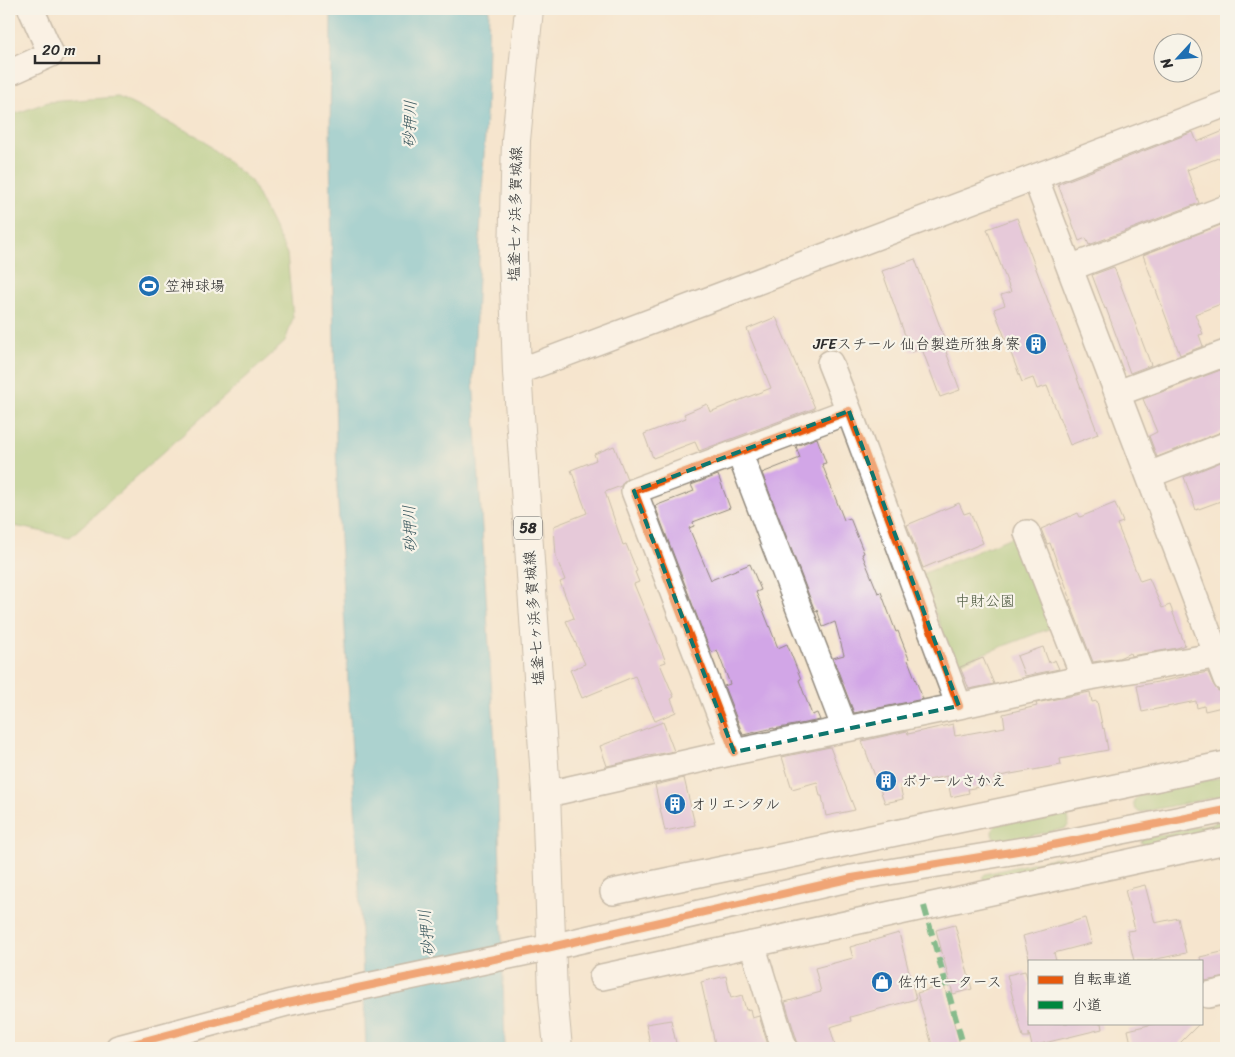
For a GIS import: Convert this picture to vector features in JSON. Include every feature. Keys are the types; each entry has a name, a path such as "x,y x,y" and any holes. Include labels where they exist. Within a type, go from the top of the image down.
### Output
{"main road":[{"name":"塩釜七ヶ浜多賀城線","path":"529,9 516,140 513,256 517,372 546,793 553,996 558,1048"}],"street":[{"path":"9,73 51,54 31,9"},
{"path":"517,372 1035,178 1226,104"},
{"path":"1035,178 1149,475 1222,655 1226,679"},
{"path":"1070,268 1226,208"},
{"path":"1118,393 1226,353"},
{"path":"830,363 959,706"},
{"path":"734,752 634,491 849,411"},
{"path":"1149,475 1226,445"},
{"path":"739,452 845,729"},
{"path":"1027,533 1084,678"},
{"path":"546,793 1084,678 1222,655"},
{"path":"613,892 1226,764"},
{"path":"118,1048 287,1004 551,947 852,878 1048,846 1226,810"},
{"path":"602,977 1226,841"},
{"path":"752,944 784,1048"}],"highlighted area":[{"path":"849,411 959,706 734,752 634,491"}],"green space":[{"name":"笠神球場","path":"118,97 197,136 251,181 287,254 293,318 285,342 70,537 9,525 9,116 48,102"},
{"name":"中財公園","path":"1014,536 1051,628 956,664 920,575"},
{"path":"1217,778 1223,779 1226,783 1226,791 1222,796 1142,812 1137,811 1134,806 1134,800 1138,796"},
{"path":"1059,812 1067,815 1069,819 1068,825 1064,829 1000,842 992,835 996,825"},
{"path":"1226,820 1226,828 1145,845 1141,843 1142,839"},
{"path":"1058,857 1062,860 1059,865 985,881 982,877 985,874"}],"water":[{"name":"砂押川","path":"331,9 489,9 486,115 473,378 498,797 505,1048 366,1048 357,842 337,486 330,155"}],"building":[{"path":"1226,130 1226,155 1187,170 1199,203 1089,245 1086,238 1079,241 1058,184 1193,132 1197,142"},
{"name":"JFEスチール 仙台製造所独身寮","path":"1017,218 1098,434 1070,445 1047,386 1037,389 1033,378 1022,382 994,309 1005,305 1001,295 1011,292 987,229"},
{"path":"1226,223 1226,302 1195,314 1203,334 1199,335 1203,346 1180,355 1143,255"},
{"path":"915,259 945,340 942,341 960,390 940,397 922,349 911,352 882,271"},
{"path":"1114,267 1151,365 1130,373 1092,275"},
{"path":"776,317 815,408 699,451 695,442 653,458 644,434 686,418 684,414 707,404 710,412 771,388 747,329"},
{"path":"1226,368 1226,431 1157,457 1149,436 1157,432 1143,399"},
{"path":"817,438 826,463 822,464 844,520 850,518 864,553 862,554 878,593 881,592 896,632 898,631 923,699 854,713 833,658 844,655 835,622 823,627 817,610 815,611 762,473 800,458 796,446"},
{"path":"614,446 627,479 621,486 605,492 623,545 626,544 637,571 635,572 639,582 634,584 666,662 660,664 674,697 671,699 676,712 655,721 635,676 582,698 570,670 585,664 566,621 574,618 560,582 565,580 556,557 554,526 587,513 571,470 596,460 594,454"},
{"path":"1226,460 1226,499 1196,510 1184,477"},
{"path":"718,475 730,508 693,522 694,526 689,528 711,580 750,564 761,590 756,592 778,648 787,644 801,679 799,680 812,715 817,713 820,720 743,735 724,686 730,684 717,650 711,653 655,506 694,491 691,485"},
{"path":"959,503 964,514 970,512 983,543 923,568 907,525"},
{"path":"1115,503 1123,522 1117,524 1140,581 1149,578 1162,608 1170,605 1185,645 1131,656 1130,653 1119,658 1093,662 1069,600 1071,600 1050,543 1047,544 1041,529 1078,513 1080,517"},
{"path":"1043,647 1049,663 1055,660 1059,669 1025,676 1017,656"},
{"path":"983,658 994,684 969,689 960,667"},
{"path":"1208,672 1217,690 1226,693 1226,706 1205,711 1204,706 1197,708 1196,701 1142,712 1137,686"},
{"path":"1090,692 1092,702 1097,701 1108,750 1060,759 1061,765 994,777 995,784 968,789 969,793 951,797 947,776 900,786 903,799 885,803 862,741 907,731 908,734 953,724 955,736 1005,727 1003,714 1037,706 1036,703"},
{"path":"663,722 674,751 648,755 607,766 600,746"},
{"path":"830,747 855,810 826,816 817,782 792,789 782,757"},
{"name":"オリエンタル","path":"684,778 695,825 665,831 655,785"},
{"path":"1145,885 1155,923 1178,918 1186,953 1152,960 1134,960 1127,931 1135,930 1125,890"},
{"path":"1085,918 1092,943 1054,953 1056,960 1030,960 1023,936"},
{"path":"955,925 972,989 953,994 936,930"},
{"path":"899,933 916,999 850,1017 851,1021 830,1027 836,1048 798,1048 785,1002 821,992 815,968 853,958 850,947"},
{"path":"1226,951 1226,977 1205,981 1200,957"},
{"path":"1025,971 1028,981 1028,1024 1101,1024 1102,1029 1032,1046 1029,1033 1029,1037 1023,1037 1007,975"},
{"path":"726,976 731,998 742,995 746,1010 750,1009 752,1018 759,1016 769,1048 744,1048 744,1045 716,1048 701,982"},
{"path":"944,985 961,1048 933,1048 917,993"},
{"path":"671,1020 677,1048 651,1048 646,1024"},
{"path":"1153,1024 1199,1024 1178,1045 1160,1048 1132,1048 1128,1030"}],"marked path":[{"path":"924,906 964,1048"}],"cycle path":[{"path":"734,752 634,491 849,411 959,706"},
{"path":"118,1048 287,1003 551,947 852,878 1048,846 1226,810"}],"place":[{"name":"笠神球場","path":"149,286"},
{"name":"JFEスチール 仙台製造所独身寮","path":"1036,344"},
{"name":"ボナールさかえ","path":"886,781"},
{"name":"オリエンタル","path":"675,804"},
{"name":"佐竹モータース","path":"882,982"}]}
